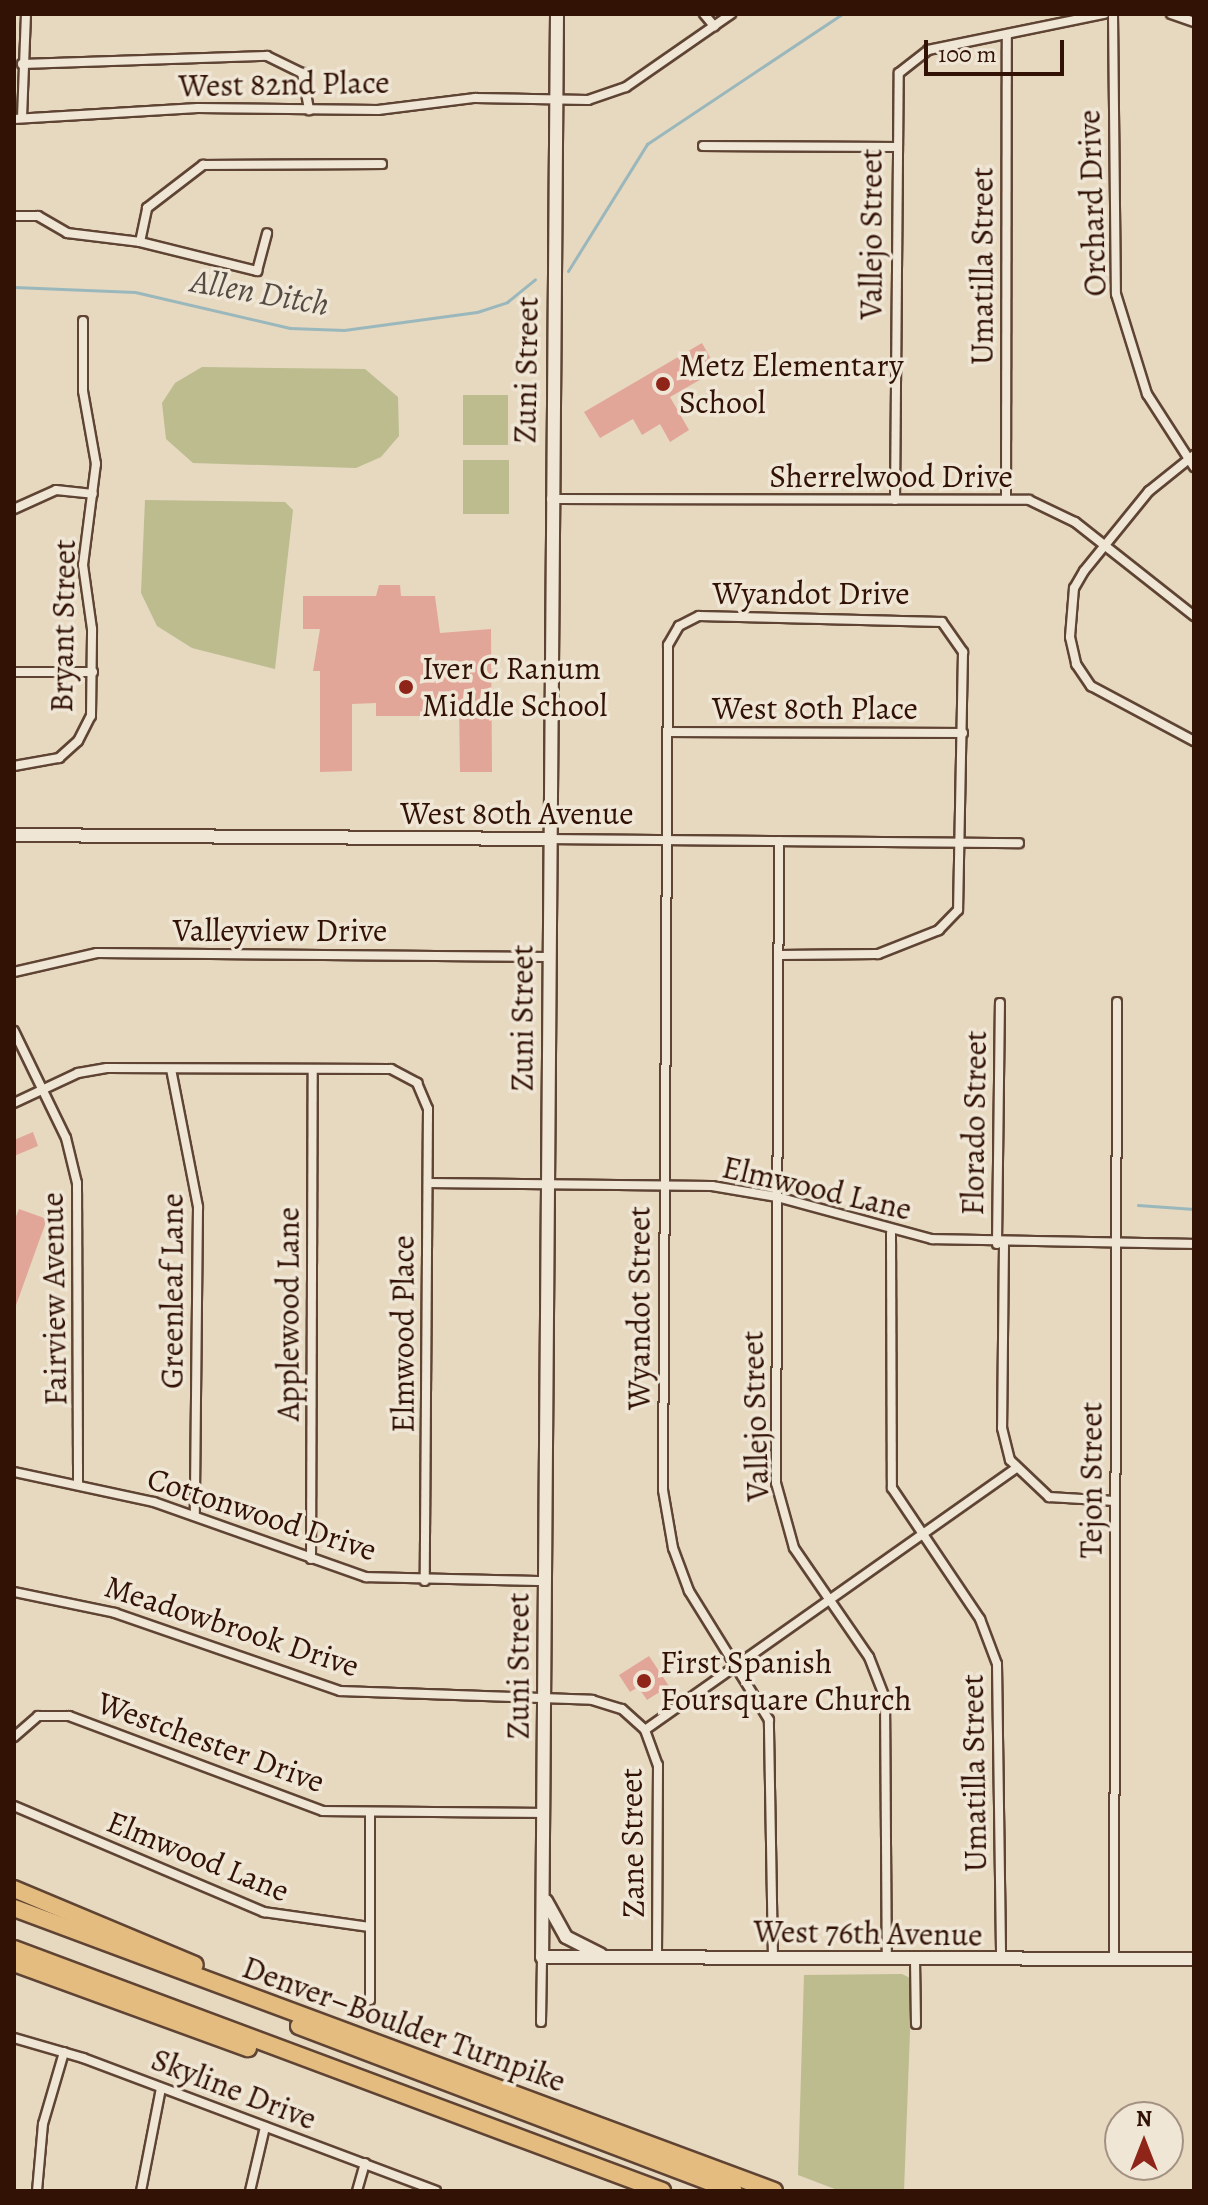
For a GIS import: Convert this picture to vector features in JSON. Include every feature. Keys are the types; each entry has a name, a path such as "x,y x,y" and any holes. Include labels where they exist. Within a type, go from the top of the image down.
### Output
{"highway":[{"path":"14,1889 365,2039"},
{"name":"Denver–Boulder Turnpike","path":"14,1908 774,2191"},
{"path":"88,1936 379,2058 734,2191"},
{"name":"Denver–Boulder Turnpike","path":"14,1948 662,2191"},
{"path":"14,1963 206,2034 448,2111"}],"street":[{"path":"18,118 26,14"},
{"name":"Zuni Street","path":"541,2022 557,14"},
{"path":"704,14 714,26"},
{"name":"West 82nd Place","path":"18,118 378,110 475,98 556,100 613,94 731,14"},
{"path":"1007,35 1104,14"},
{"name":"Orchard Drive","path":"1113,14 1116,294 1147,394 1192,461"},
{"path":"1171,14 1194,22"},
{"name":"Vallejo Street","path":"895,500 895,88 904,66 928,50 1007,35"},
{"name":"Umatilla Street","path":"1006,498 1007,35"},
{"path":"22,64 267,56 302,73 309,110"},
{"path":"703,146 894,147"},
{"path":"140,242 147,208 203,165 382,164"},
{"path":"14,216 38,216 88,237 140,242 257,271 267,233"},
{"name":"Bryant Street","path":"14,766 46,764 78,741 91,716 93,672 83,565 93,494 83,321"},
{"path":"1192,461 1149,491 1074,588 1070,637 1076,664 1103,694 1194,741"},
{"path":"14,509 56,490 93,494"},
{"name":"Sherrelwood Drive","path":"551,499 1006,498 1055,509 1194,616"},
{"name":"Wyandot Drive","path":"673,632 707,616 928,617 951,628 963,652 963,733"},
{"name":"Wyandot Street","path":"673,632 667,652 664,1184 667,1520 689,1591 737,1666 772,1734 773,1958"},
{"path":"14,672 93,672"},
{"name":"West 80th Place","path":"667,732 963,733"},
{"path":"779,955 871,955 939,930 960,902 963,733"},
{"name":"West 80th Avenue","path":"14,835 1019,843"},
{"name":"Vallejo Street","path":"779,841 778,1499 794,1548 869,1657 885,1698 887,1960"},
{"name":"Valleyview Drive","path":"14,972 97,953 548,957"},
{"name":"Tejon Street","path":"1114,1959 1117,1002"},
{"name":"Florado Street","path":"1000,1003 1002,1428 1015,1469"},
{"name":"Fairview Avenue","path":"14,1031 43,1088 73,1162 80,1204 78,1483"},
{"name":"Greenleaf Lane","path":"171,1069 198,1207 195,1516"},
{"name":"Elmwood Place","path":"313,1070 391,1069 421,1089 428,1109 425,1581"},
{"path":"14,1103 90,1070 313,1070"},
{"name":"Applewood Lane","path":"311,1559 313,1070"},
{"name":"Elmwood Lane","path":"428,1183 664,1184 777,1197 891,1233 1000,1244 1194,1244"},
{"name":"Umatilla Street","path":"891,1233 889,1470 894,1493 980,1619 997,1664 1001,1960"},
{"path":"645,1730 1015,1469 1049,1497 1115,1501"},
{"name":"Cottonwood Drive","path":"14,1472 78,1483 195,1516 366,1577 425,1581 545,1581"},
{"name":"Meadowbrook Drive","path":"14,1592 115,1613 340,1691 544,1698 615,1705 645,1730"},
{"name":"Westchester Drive","path":"14,1737 38,1716 69,1716 306,1806 370,1814 544,1813"},
{"name":"Zane Street","path":"645,1730 658,1765 657,1957"},
{"name":"Elmwood Lane","path":"14,1806 264,1912 369,1927"},
{"path":"370,1814 370,2000"},
{"path":"543,1889 566,1937 608,1957"},
{"name":"West 76th Avenue","path":"542,1957 1194,1959"},
{"path":"915,1960 916,2024"},
{"name":"Skyline Drive","path":"14,2038 64,2052 436,2191"},
{"path":"37,2191 43,2124 64,2052"},
{"path":"141,2191 161,2088"},
{"path":"250,2191 265,2127"},
{"path":"357,2191 365,2163"}],"green space":[{"path":"202,367 365,369 398,397 399,436 381,457 356,468 193,463 166,439 162,403 175,383"},
{"path":"463,395 508,395 508,445 463,445"},
{"path":"463,460 509,460 509,514 463,514"},
{"path":"145,500 285,502 293,510 275,669 192,648 157,626 141,593"},
{"path":"902,1974 912,1979 904,2191 840,2191 798,2175 804,1975"}],"building":[{"name":"Metz Elementary School","path":"702,343 717,370 670,397 689,430 670,442 660,424 642,435 633,419 600,438 584,412"},
{"name":"Iver C Ranum Middle School","path":"379,585 400,585 401,596 435,596 440,633 491,629 492,772 460,772 459,703 436,703 436,716 376,716 376,703 352,704 352,771 320,772 320,671 313,671 320,629 303,629 303,596 376,596"},
{"path":"33,1132 38,1146 14,1156 14,1140"},
{"path":"19,1209 47,1219 15,1308 14,1221"},
{"name":"First Spanish Foursquare Church","path":"649,1656 669,1686 647,1700 638,1687 630,1692 619,1675"}],"waterway":[{"name":"Allen Ditch","path":"568,271 647,144 842,14"},
{"name":"Allen Ditch","path":"14,287 135,292 290,328 344,330 477,312 507,302 535,279"},
{"path":"1138,1205 1194,1209"}],"place":[{"name":"Metz Elementary School","path":"663,384"},
{"name":"Iver C Ranum Middle School","path":"406,687"},
{"name":"First Spanish Foursquare Church","path":"644,1681"}]}
